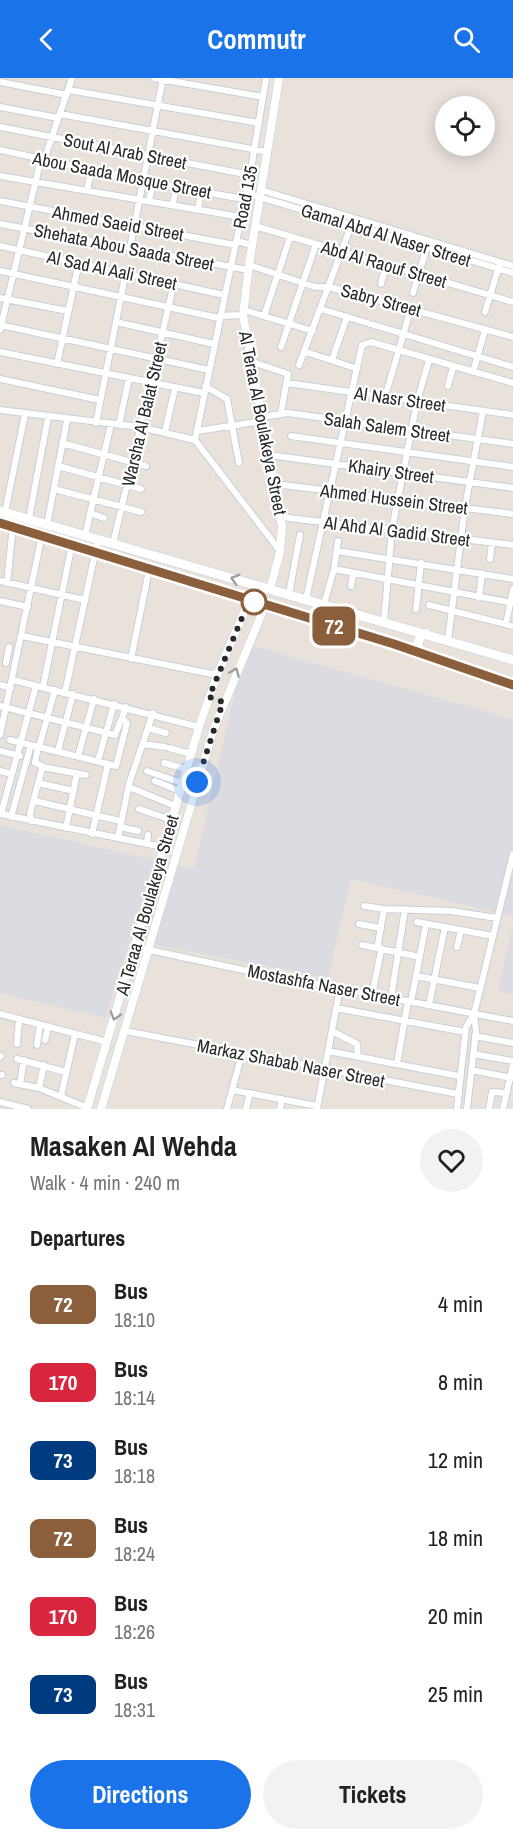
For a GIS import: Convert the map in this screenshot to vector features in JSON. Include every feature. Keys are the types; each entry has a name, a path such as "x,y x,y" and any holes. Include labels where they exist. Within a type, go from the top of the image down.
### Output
{"main road":[{"path":"2,511 513,660"},
{"path":"0,523 384,641 513,685"},
{"path":"384,621 390,633 384,641"},
{"path":"423,654 417,644 421,636 426,633"}],"street":[{"path":"72,78 35,183 14,273 4,299 0,327 63,337 209,370"},
{"path":"154,78 263,97"},
{"name":"Road 135","path":"195,440 250,175 266,78"},
{"name":"Al Teraa Al Boulakeya Street","path":"270,589 280,552 281,517 250,361 243,313 248,267 279,78"},
{"path":"129,248 162,79"},
{"path":"0,82 157,104 259,123"},
{"path":"0,106 151,129 267,152"},
{"name":"Sout Al Arab Street","path":"0,128 250,175"},
{"name":"Abou Saada Mosque Street","path":"0,150 91,171 176,187 245,196 260,194"},
{"path":"87,191 91,171"},
{"path":"0,176 241,217"},
{"path":"149,201 153,183"},
{"path":"173,205 176,187"},
{"path":"198,210 201,191"},
{"name":"Gamal Abd Al Naser Street","path":"260,194 499,265 513,273"},
{"name":"Ahmed Saeid Street","path":"0,201 252,245"},
{"path":"299,365 306,352 353,222"},
{"name":"Gamal Abd Al Naser Street","path":"353,222 427,248 499,265 513,266"},
{"name":"Shehata Abou Saada Street","path":"0,224 230,267 248,267"},
{"name":"Abd Al Raouf Street","path":"255,226 513,302"},
{"path":"264,316 290,237"},
{"path":"280,347 316,244"},
{"name":"Al Sad Al Aali Street","path":"0,246 224,295"},
{"path":"413,293 427,248"},
{"path":"57,364 79,262"},
{"path":"381,284 386,265"},
{"path":"485,312 499,265"},
{"name":"Sabry Street","path":"248,267 319,288 329,287 513,337"},
{"path":"0,271 220,317 243,313 264,316 313,331"},
{"path":"96,423 126,272"},
{"name":"Warsha Al Balat Street","path":"113,544 174,283"},
{"path":"4,299 68,311"},
{"path":"385,397 411,308"},
{"path":"321,309 513,367"},
{"path":"332,360 347,317"},
{"path":"116,322 214,344"},
{"path":"473,372 485,330"},
{"path":"306,599 349,392 364,343 399,350 513,383"},
{"path":"0,352 175,388 205,390 226,397 239,463"},
{"path":"306,352 355,368"},
{"path":"384,621 392,529 417,402 429,360"},
{"path":"250,361 288,374 280,413"},
{"path":"448,386 453,367"},
{"path":"119,425 129,378"},
{"path":"0,379 100,400"},
{"name":"Al Nasr Street","path":"287,383 513,415"},
{"path":"165,432 175,388"},
{"path":"0,410 67,420 140,427 195,440 280,552"},
{"path":"448,640 460,538 483,411"},
{"name":"Salah Salem Street","path":"197,431 262,419 280,413 513,444"},
{"path":"2,511 25,414"},
{"path":"29,519 48,417"},
{"path":"47,525 67,420"},
{"path":"85,536 111,424"},
{"path":"291,436 513,467"},
{"path":"62,443 146,466"},
{"name":"Khairy Street","path":"269,455 513,488"},
{"path":"58,466 141,489"},
{"name":"Ahmed Hussein Street","path":"275,484 513,514"},
{"path":"54,489 141,513"},
{"path":"90,513 105,518"},
{"name":"Al Ahd Al Gadid Street","path":"281,517 513,545"},
{"path":"13,526 4,582 85,600"},
{"path":"1,731 4,707 13,680 42,535"},
{"path":"289,594 300,535"},
{"path":"65,692 99,540"},
{"path":"324,604 334,569 338,541"},
{"path":"490,559 492,543"},
{"path":"72,544 52,643 39,687 28,713 12,774 4,792 1,814 162,847"},
{"path":"337,551 456,568 513,579"},
{"path":"416,609 421,563"},
{"path":"334,569 479,598 512,602"},
{"path":"131,659 149,570"},
{"path":"351,586 353,573"},
{"path":"479,598 482,573"},
{"path":"429,605 510,625 513,589"},
{"path":"0,601 28,607"},
{"name":"Al Teraa Al Boulakeya Street","path":"87,1108 162,847 209,697 249,601"},
{"name":"Al Teraa Al Boulakeya Street","path":"101,1109 223,702 265,606"},
{"path":"22,636 217,675"},
{"path":"9,647 3,662 15,665"},
{"path":"13,680 153,713 200,727"},
{"path":"0,685 11,688"},
{"path":"55,690 36,746 35,763 42,767 86,775"},
{"path":"58,751 73,694"},
{"path":"209,697 223,702"},
{"path":"78,756 94,699"},
{"path":"98,761 114,704"},
{"path":"4,707 116,735 126,707"},
{"path":"118,838 129,787 153,713"},
{"path":"10,740 116,766 127,722 122,718"},
{"path":"148,728 166,733"},
{"path":"143,744 191,754"},
{"path":"11,817 25,758 36,746"},
{"path":"0,751 25,758"},
{"path":"164,763 186,769"},
{"path":"92,834 108,777 108,764"},
{"path":"31,821 42,767"},
{"path":"0,771 12,774"},
{"path":"147,771 181,787"},
{"path":"66,828 77,773"},
{"path":"155,781 181,787"},
{"path":"38,783 74,791"},
{"path":"129,787 175,806"},
{"path":"4,792 16,795"},
{"path":"34,801 70,808 138,831"},
{"path":"139,809 171,820"},
{"path":"147,844 148,835"},
{"path":"467,1109 475,1036 474,1014 513,854"},
{"path":"364,906 384,909 451,911 497,918"},
{"path":"372,995 381,949 378,944 384,909"},
{"path":"391,998 405,909"},
{"path":"417,922 493,936"},
{"path":"359,924 381,928"},
{"path":"397,1064 404,1021 426,924"},
{"path":"429,1005 446,927"},
{"path":"457,946 461,930"},
{"path":"362,945 420,957"},
{"name":"Mostashfa Naser Street","path":"135,947 513,1021"},
{"path":"416,976 480,988"},
{"path":"232,1090 317,1107 340,988"},
{"path":"336,1008 465,1032"},
{"path":"0,1014 107,1042"},
{"path":"457,1109 465,1032 467,1022 474,1014"},
{"path":"16,1044 19,1019"},
{"path":"37,1045 40,1025"},
{"path":"45,1040 48,1027"},
{"name":"Markaz Shabab Naser Street","path":"125,1031 458,1094"},
{"path":"332,1031 357,1044 358,1057"},
{"path":"61,1096 75,1034"},
{"path":"475,1036 513,1043"},
{"path":"328,1051 459,1076"},
{"path":"227,1109 242,1053"},
{"path":"473,1054 513,1063 503,1109"},
{"path":"17,1059 66,1072"},
{"path":"24,1060 17,1083 39,1088 87,1108"},
{"path":"39,1088 44,1065"},
{"path":"471,1070 511,1078"},
{"path":"489,1109 492,1092 507,1093"},
{"path":"246,1109 250,1093"},
{"path":"280,1109 282,1099"},
{"path":"0,1102 28,1109"}],"shaded area":[{"path":"246,644 513,719 513,916 351,879 328,978 130,940 105,1018 0,993 0,825 194,869"},
{"path":"513,924 513,995 498,991"}],"bus line":[{"name":"72","path":"0,523 394,644 513,685"}],"route":[{"path":"197,782 223,702 209,697 249,601 254,602"}]}
